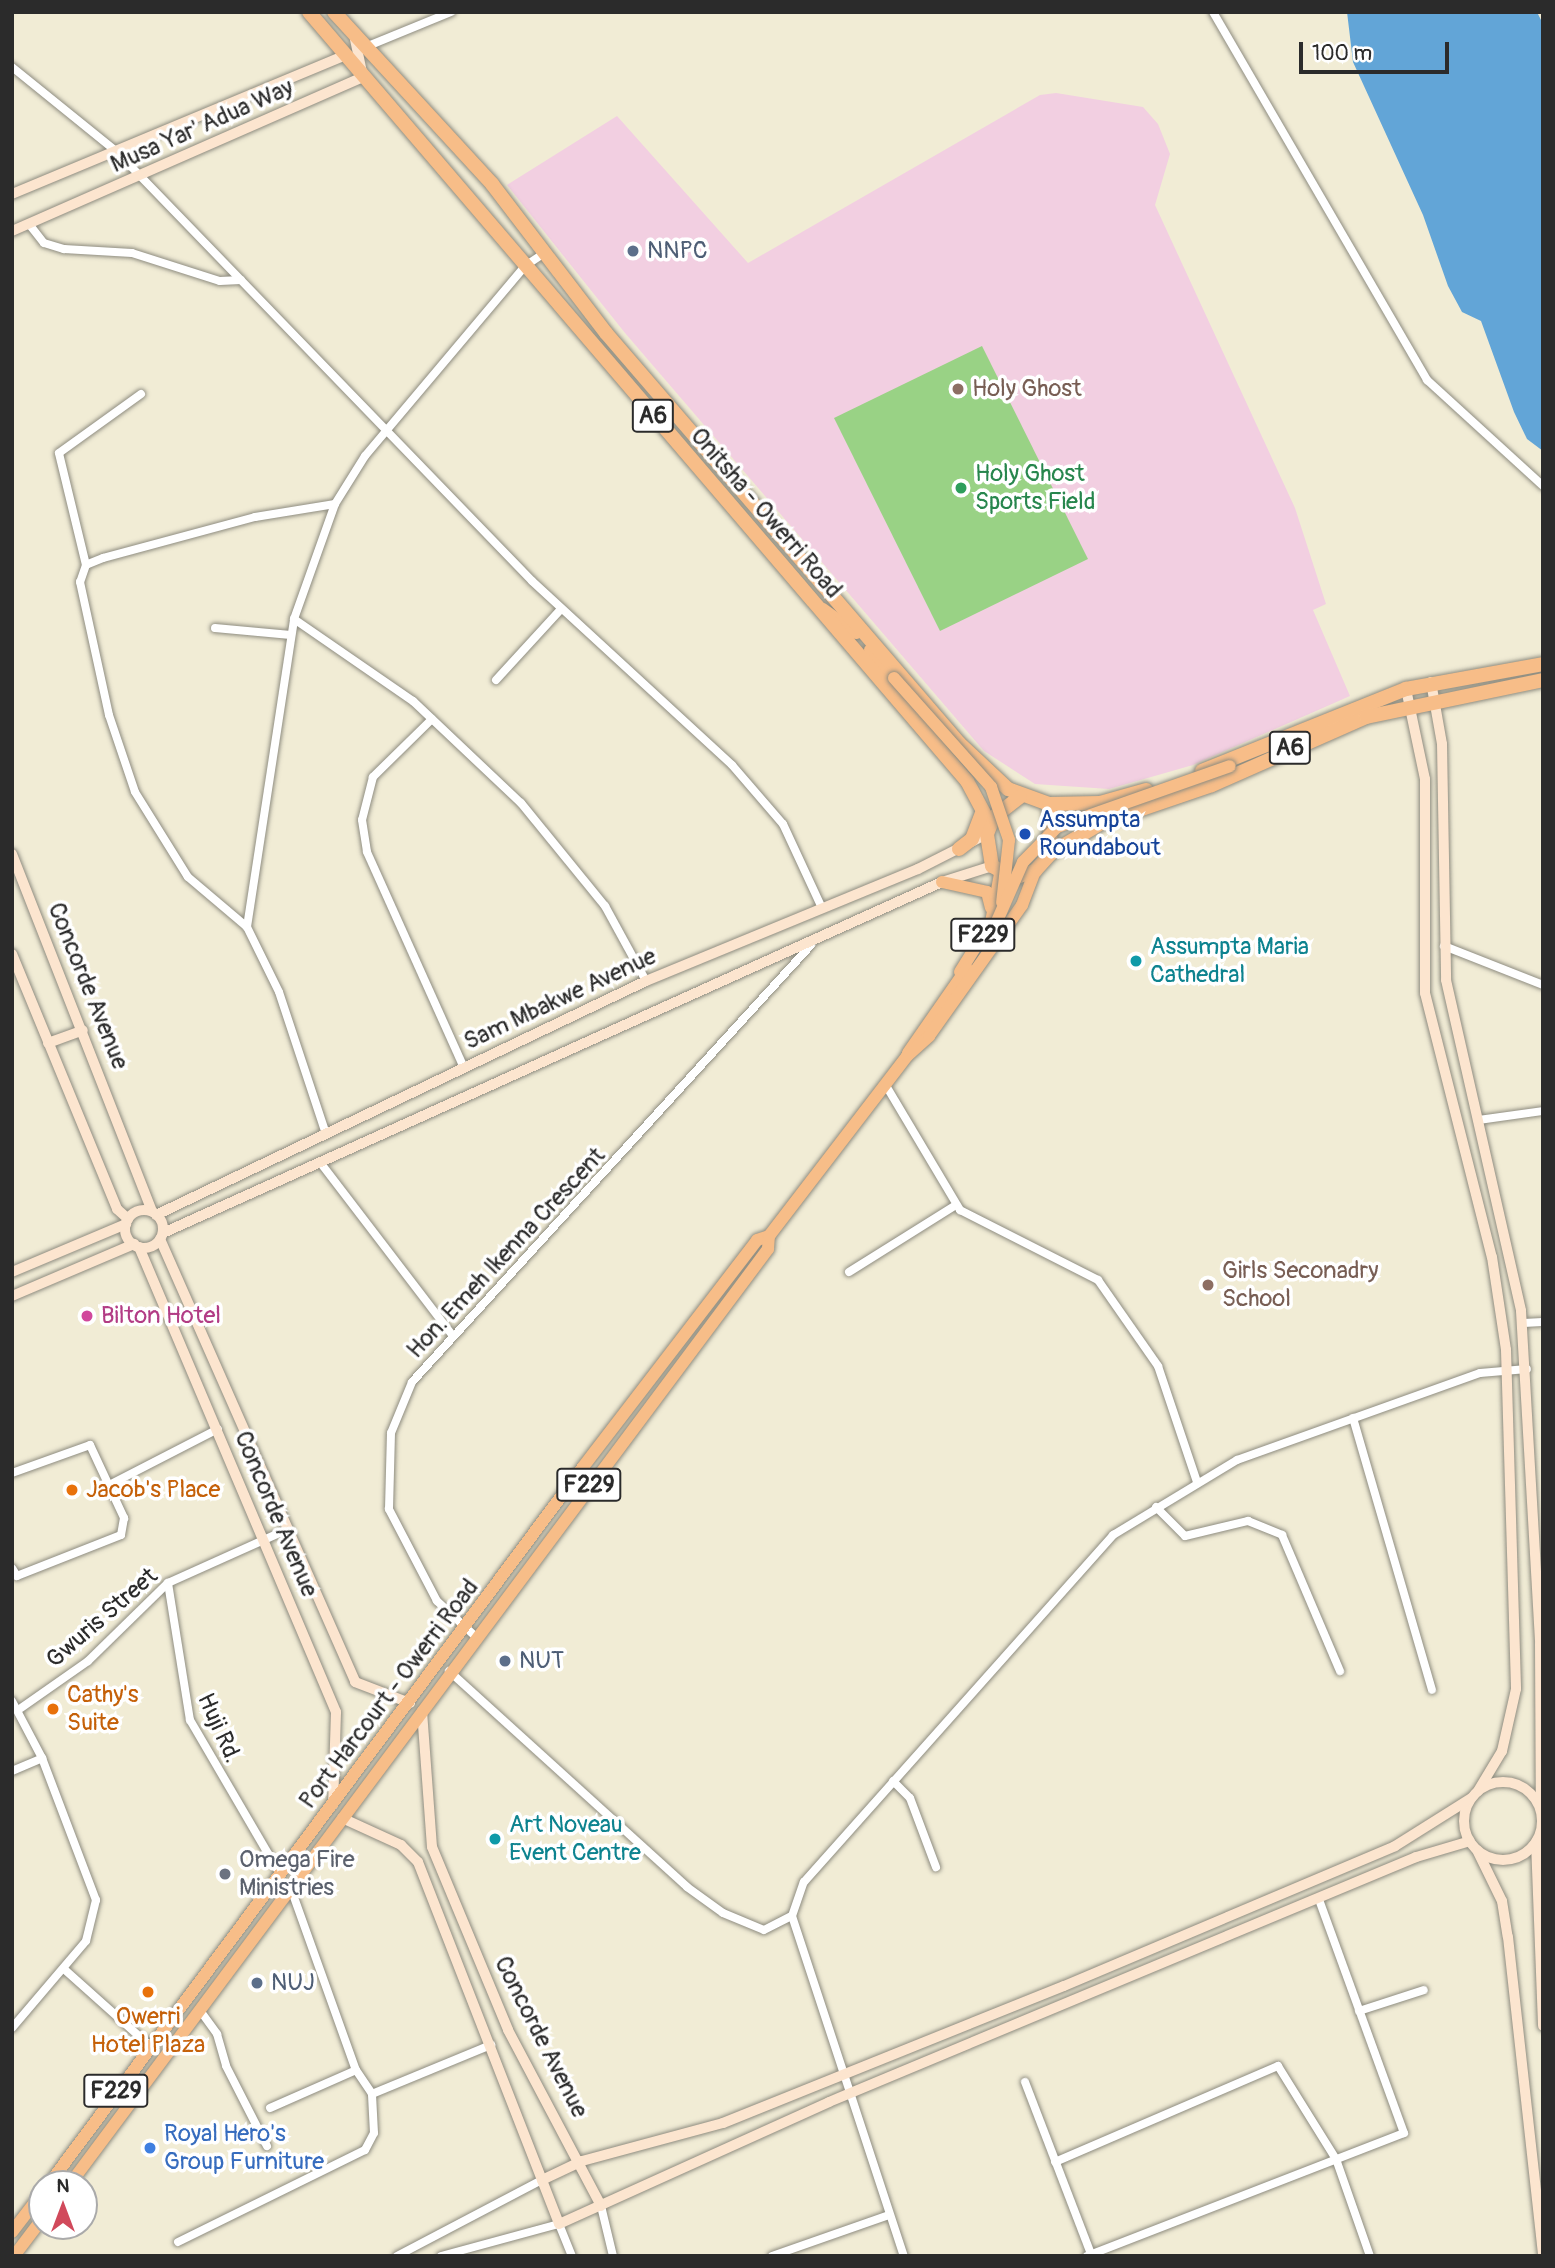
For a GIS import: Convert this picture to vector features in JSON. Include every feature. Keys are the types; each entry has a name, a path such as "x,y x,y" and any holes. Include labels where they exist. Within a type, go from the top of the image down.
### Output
{"highway":[{"name":"Onitsha - Owerri Road","path":"309,12 972,789 988,829"},
{"name":"Onitsha - Owerri Road","path":"334,12 492,184 543,254 959,743 1020,797"},
{"name":"A6","path":"1020,797 1049,804 1100,803 1153,788 1303,726 1406,689 1431,682 1543,664"},
{"name":"A6","path":"1035,871 1051,853 1101,823 1212,785 1327,732 1434,700 1543,681"},
{"path":"959,849 972,839 983,814 972,789"},
{"path":"988,829 1020,797"},
{"path":"1049,804 1051,853"},
{"name":"A6","path":"988,829 996,870"},
{"path":"996,870 1013,878 1035,871"}],"main road":[{"path":"816,605 846,622 990,787 1004,815 1010,864 993,923"},
{"path":"906,1056 948,990 974,958 1023,862 1057,827 1230,766 1303,726"},
{"name":"F229","path":"948,990 993,923 996,870"},
{"path":"906,1056 929,1036 1022,905 1035,871"},
{"path":"942,882 987,892 993,923"},
{"name":"Port Harcourt - Owerri Road","path":"59,2170 149,2045 410,1703 470,1632 740,1272 768,1249 769,1236 906,1056"},
{"name":"Port Harcourt - Owerri Road","path":"80,2170 197,2007 422,1711 449,1671 470,1632"},
{"path":"279,1874 290,1886"},
{"path":"12,2232 28,2211"},
{"path":"14,2256 28,2238"}],"street":[{"path":"368,46 451,12"},
{"path":"1213,12 1427,380 1543,486"},
{"path":"352,30 363,77"},
{"name":"Musa Yar' Adua Way","path":"12,194 346,55"},
{"path":"12,67 117,152 561,609 769,806 795,844 822,908"},
{"name":"Musa Yar' Adua Way","path":"12,231 142,177 363,77"},
{"path":"29,224 44,243 64,249 132,253 219,281 241,280"},
{"path":"247,926 294,618 335,504 387,430 525,266 543,254"},
{"path":"141,394 59,453 86,565 80,582 95,655 138,799 188,877 247,926 278,992 325,1131"},
{"path":"86,565 255,517 335,504"},
{"path":"496,680 561,609"},
{"path":"294,618 353,655 432,719 569,853 646,981"},
{"path":"215,628 291,635"},
{"path":"1431,682 1442,744 1444,946 1523,1323 1527,1369 1541,1810 1536,1842 1543,2026"},
{"path":"1406,689 1413,706 1425,779 1425,993 1492,1257 1507,1370 1516,1689 1502,1751 1474,1795 1464,1820 1474,1846 1492,1873 1506,1925 1543,2256"},
{"path":"432,719 373,776 363,798 363,836 463,1066"},
{"name":"Sam Mbakwe Avenue","path":"127,1222 154,1213 646,981 959,849 988,829"},
{"name":"Concorde Avenue","path":"12,853 162,1236 355,1682 410,1703"},
{"path":"12,1297 323,1166 811,945 942,882 996,870"},
{"path":"1424,927 1443,926"},
{"name":"Hon. Emeh Ikenna Crescent","path":"470,1632 437,1601 402,1540 387,1490 391,1433 412,1382 452,1335 680,1095 811,945"},
{"path":"1444,946 1543,985"},
{"path":"12,954 117,1209 127,1222 12,1272"},
{"path":"48,1043 83,1030"},
{"path":"885,1084 956,1205 1098,1280 1157,1366 1196,1482"},
{"path":"1479,1120 1543,1111"},
{"path":"323,1166 452,1335"},
{"path":"849,1272 956,1205"},
{"name":"Concorde Avenue","path":"127,1222 218,1429 338,1718 334,1805"},
{"path":"1523,1323 1543,1322"},
{"path":"904,2256 792,1916 804,1882 1113,1535 1196,1482 1353,1418 1507,1370 1527,1369"},
{"path":"1353,1418 1432,1690"},
{"path":"113,1483 218,1429"},
{"path":"12,1473 81,1443 90,1444 113,1483 124,1518 121,1535 17,1576 12,1568"},
{"path":"1156,1507 1185,1536 1248,1521 1282,1535 1340,1671"},
{"name":"Gwuris Street","path":"20,1708 88,1661 168,1583 288,1529"},
{"name":"Huji Rd.","path":"168,1583 190,1720 279,1874"},
{"path":"449,1671 723,1913 764,1930 792,1916"},
{"path":"12,1701 20,1708 42,1758 96,1900 86,1941 12,2028"},
{"name":"Concorde Avenue","path":"422,1711 432,1847 509,2030 582,2161 601,2206 613,2256"},
{"path":"12,1771 42,1758"},
{"path":"893,1781 910,1798 936,1867"},
{"path":"397,2256 582,2161 723,2123 1395,1846 1474,1795 1509,1782 1529,1792 1541,1810"},
{"name":"Concorde Avenue","path":"342,1818 401,1845 418,1862 572,2256"},
{"path":"441,2256 559,2224 850,2093 1318,1899 1474,1846 1508,1859 1536,1842"},
{"path":"178,2242 365,2150 374,2133 372,2094 356,2070 290,1886"},
{"path":"1025,2082 1089,2255 1336,2159 1399,2139 1405,2126 1318,1899"},
{"path":"64,1969 149,2045"},
{"path":"1359,2011 1424,1990"},
{"path":"197,2007 214,2028 267,2146"},
{"path":"372,2094 491,2045"},
{"path":"1055,2162 1278,2066 1336,2159 1370,2256"},
{"path":"270,2108 356,2070"},
{"path":"772,2256 889,2215"}],"shaded area":[{"name":"Holy Ghost","path":"1056,93 1143,107 1158,124 1170,154 1155,205 1295,508 1326,604 1313,610 1350,696 1193,765 1109,789 1035,784 984,751 625,333 507,185 617,116 748,263 1040,95"}],"green space":[{"name":"Holy Ghost Sports Field","path":"982,346 1088,559 940,631 834,418"}],"water":[{"path":"1347,12 1537,12 1543,24 1543,451 1527,439 1514,412 1481,321 1462,312 1448,286 1423,215 1353,62"}],"place":[{"name":"NNPC","path":"633,251"},
{"name":"Holy Ghost","path":"958,389"},
{"name":"Holy Ghost Sports Field","path":"961,488"},
{"name":"Assumpta Roundabout","path":"1025,834"},
{"name":"Assumpta Maria Cathedral","path":"1136,961"},
{"name":"Girls Seconadry School","path":"1208,1285"},
{"name":"Bilton Hotel","path":"87,1316"},
{"name":"Jacob's Place","path":"72,1490"},
{"name":"NUT","path":"505,1661"},
{"name":"Cathy's Suite","path":"53,1709"},
{"name":"Art Noveau Event Centre","path":"495,1839"},
{"name":"Omega Fire Ministries","path":"225,1874"},
{"name":"NUJ","path":"257,1983"},
{"name":"Owerri Hotel Plaza","path":"148,1992"},
{"name":"Royal Hero's Group Furniture","path":"150,2148"}]}
